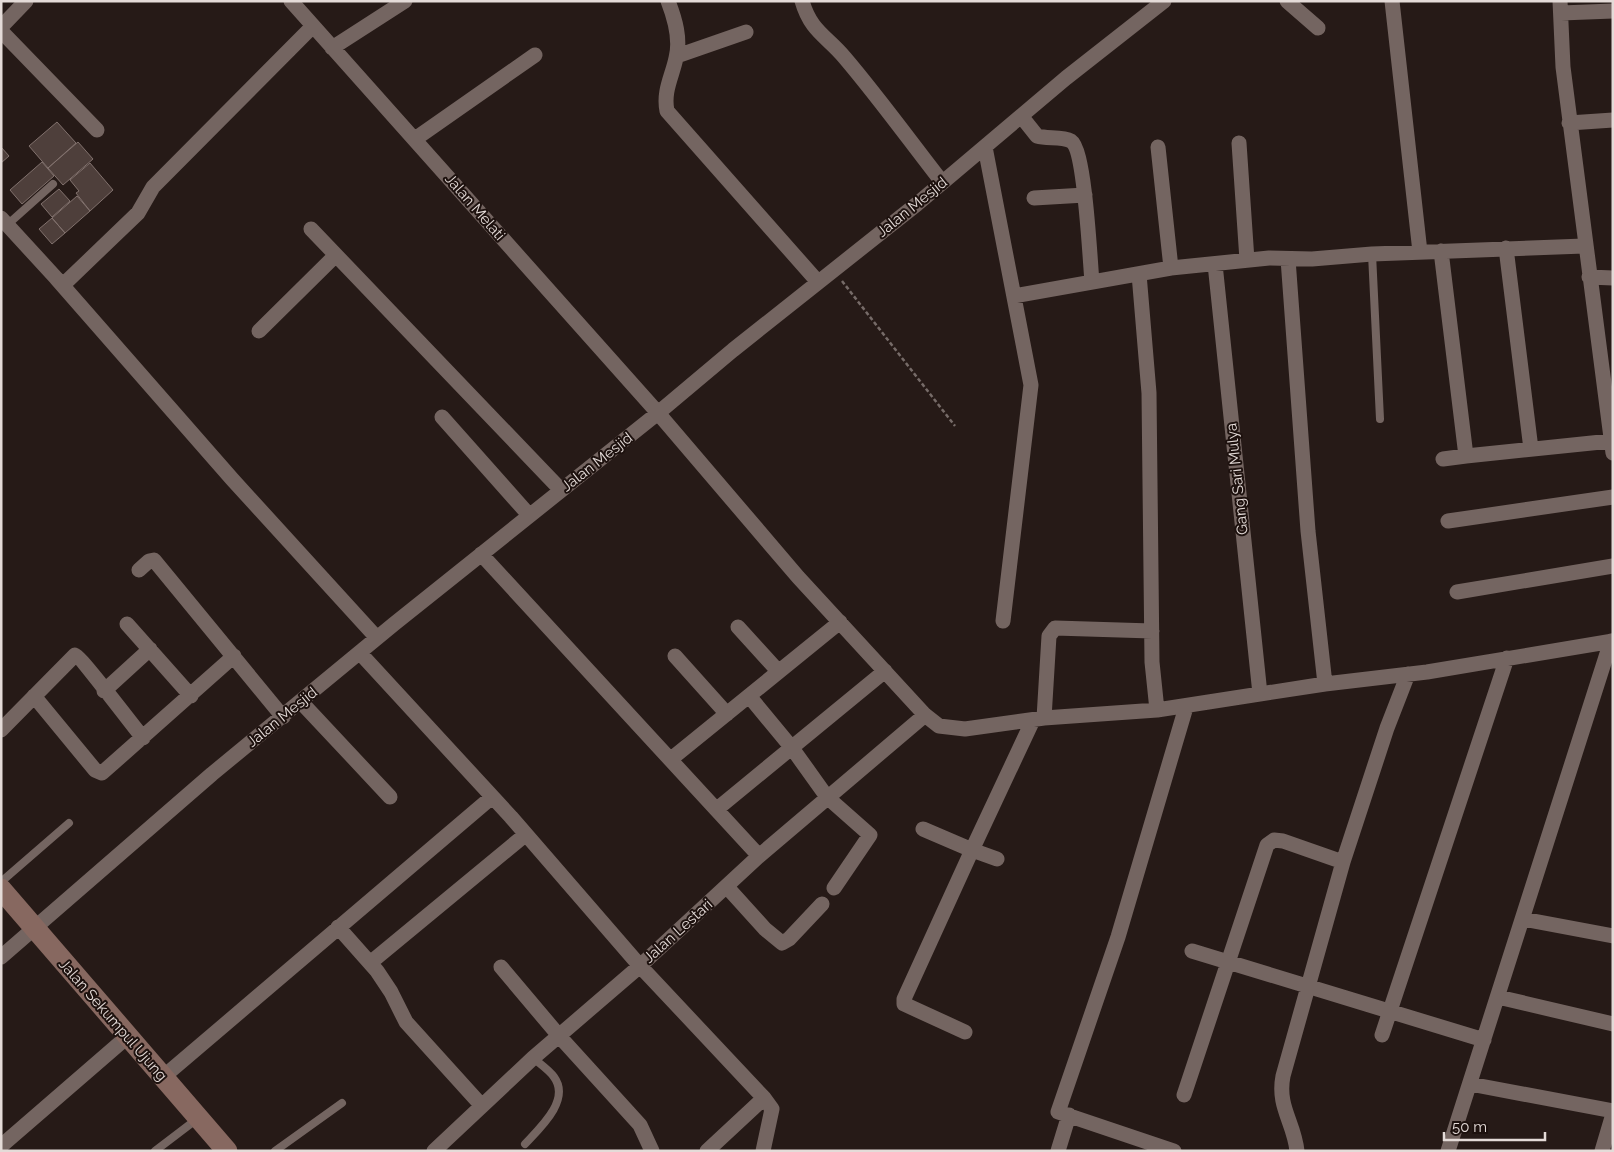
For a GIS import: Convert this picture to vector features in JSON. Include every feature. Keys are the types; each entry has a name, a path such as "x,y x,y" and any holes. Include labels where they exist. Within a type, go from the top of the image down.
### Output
{"main road":[{"name":"Jalan Sekumpul Ujung","path":"1,889 162,1078 227,1151"}],"street":[{"path":"1,26 11,8 26,1"},
{"name":"Jalan Melati","path":"291,1 415,138 658,414 798,577 925,716 939,726 952,729 987,727 1038,719 1186,707 1260,694 1408,674 1612,641"},
{"path":"332,48 405,1"},
{"path":"668,1 675,18 677,56 664,100 667,111 818,282"},
{"path":"802,1 805,12 817,32 844,57 942,182"},
{"name":"Jalan Mesjid","path":"1,957 212,774 377,638 658,414 733,350 1164,1"},
{"path":"1287,1 1318,28"},
{"path":"1392,1 1420,252"},
{"path":"1443,459 1531,449 1612,447 1605,349 1584,246 1563,67 1560,7 1613,11"},
{"path":"63,285 138,213 153,187 313,26"},
{"path":"1,31 97,130"},
{"path":"677,56 746,32"},
{"path":"415,138 535,55"},
{"path":"1021,116 1037,136 1072,142 1077,148 1085,195 1092,282"},
{"path":"1570,123 1613,120"},
{"path":"1240,142 1247,260"},
{"path":"985,147 1031,385 1003,621"},
{"path":"1158,147 1171,268"},
{"path":"1034,198 1085,195"},
{"path":"4,222 63,285 232,479 377,638"},
{"path":"311,229 561,490"},
{"path":"1014,296 1171,268 1247,260 1584,246"},
{"path":"1506,248 1531,449"},
{"path":"1441,251 1466,456"},
{"path":"259,331 336,255"},
{"path":"1288,259 1308,531 1325,684"},
{"name":"Gang Sari Mulya","path":"1215,264 1260,694"},
{"path":"1139,274 1150,418 1152,662 1157,710"},
{"path":"1589,277 1613,278"},
{"path":"442,417 529,516"},
{"path":"1448,521 1613,497"},
{"path":"482,554 759,856"},
{"path":"139,570 149,561 154,560 283,717"},
{"path":"1457,592 1613,566"},
{"path":"671,759 840,622"},
{"path":"127,624 191,696"},
{"path":"738,627 778,671"},
{"path":"964,1032 906,1007 904,999 972,850 1038,719 1049,636 1055,628 1152,631"},
{"path":"1448,1151 1612,641"},
{"path":"104,691 150,650"},
{"path":"360,653 492,797 640,966 764,1098 772,1109 763,1151"},
{"path":"1,730 75,655 82,659 104,691 143,738"},
{"path":"34,696 98,773 106,770 234,656"},
{"path":"674,656 727,714"},
{"path":"1382,1035 1507,658"},
{"path":"717,809 885,671"},
{"path":"1297,1151 1280,1094 1290,1046 1309,987 1343,862 1387,728 1408,674"},
{"path":"749,696 792,748 827,797 872,831 834,888"},
{"path":"301,702 390,797"},
{"path":"1174,1151 1142,1145 1058,1112 1118,937 1186,707"},
{"name":"Jalan Lestari","path":"434,1151 533,1058 560,1037 640,966 759,856 925,716"},
{"path":"162,1078 492,797"},
{"path":"923,829 998,859"},
{"path":"370,963 525,835"},
{"path":"1184,1095 1267,845 1274,840 1283,841 1343,862"},
{"path":"727,887 765,929 782,943 789,939 822,904"},
{"path":"1522,919 1613,936"},
{"path":"338,928 370,963 391,992 406,1022 482,1106"},
{"path":"1192,952 1390,1010 1484,1040"},
{"path":"501,967 560,1037 640,1125 652,1151"},
{"path":"1498,997 1613,1024"},
{"path":"1,1146 127,1037"},
{"path":"1470,1084 1613,1113 1602,1151"},
{"path":"707,1151 764,1098"},
{"path":"1058,1151 1069,1115"}],"lane":[{"path":"4,222 53,184"},
{"path":"1372,254 1380,419"},
{"path":"1,882 69,823"},
{"path":"525,1144 549,1118 559,1089 554,1077 533,1058"},
{"path":"275,1151 342,1103"},
{"path":"155,1151 199,1118"}],"path":[{"path":"833,270 955,426"}],"building":[{"path":"57,122 76,143 48,168 29,146"},
{"path":"78,142 93,159 63,185 48,168"},
{"path":"1,147 9,156 1,163"},
{"path":"42,162 54,176 22,204 10,190"},
{"path":"90,163 113,190 90,211 76,193 79,191 70,180"},
{"path":"59,189 70,201 52,217 41,204"},
{"path":"77,196 90,211 65,233 52,218"},
{"path":"52,218 65,233 52,244 39,229"}]}
